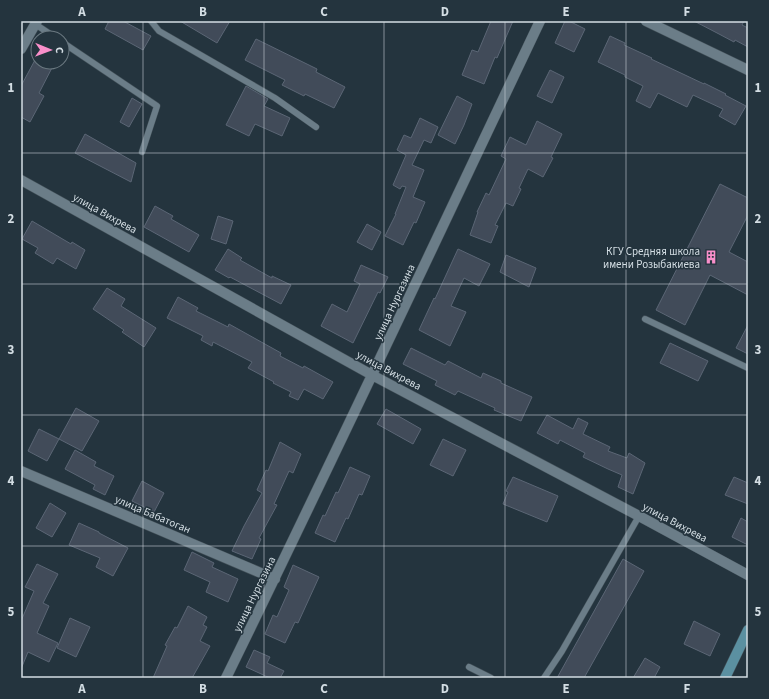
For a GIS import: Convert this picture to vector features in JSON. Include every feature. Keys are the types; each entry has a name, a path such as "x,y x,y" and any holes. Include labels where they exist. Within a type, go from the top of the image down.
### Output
{"main road":[{"path":"725,678 748,630"}],"street":[{"name":"улица Нургазина","path":"226,678 540,21"},
{"path":"646,21 748,70"},
{"path":"21,49 36,22"},
{"name":"улица Вихрева","path":"21,180 372,375 748,575"},
{"name":"улица Бабатоган","path":"21,472 275,578"}],"lane":[{"path":"151,21 159,31 276,98 316,127"},
{"path":"36,22 46,30"},
{"path":"70,47 157,106 142,152"},
{"path":"645,319 748,368"},
{"path":"544,678 562,651 639,516"},
{"path":"469,668 491,678"}],"building":[{"path":"109,21 123,21 151,36 143,50 105,29"},
{"path":"180,21 230,21 217,43"},
{"path":"491,21 513,21 497,58 495,57 484,84 462,75 472,50 478,52"},
{"path":"565,21 569,21 585,29 574,52 555,43"},
{"path":"694,21 744,21 742,25 748,28 748,47 735,40 734,42"},
{"path":"610,36 625,43 624,45 652,58 651,59 704,83 746,106 735,125 719,116 723,109 693,95 687,107 658,93 650,108 636,101 643,86 625,77 625,75 598,62"},
{"path":"256,39 317,69 316,72 345,87 334,108 282,85 285,80 245,60"},
{"path":"30,69 51,70 39,93 44,96 30,122 21,117 21,86"},
{"path":"550,70 564,77 552,103 537,96"},
{"path":"246,86 268,99 264,106 290,118 282,136 255,124 249,136 226,125"},
{"path":"457,96 472,104 455,144 438,135"},
{"path":"132,98 142,104 129,127 120,122"},
{"path":"420,118 438,127 431,143 424,140 412,165 424,170 413,197 425,202 416,223 414,222 403,245 385,236 396,214 406,187 402,186 400,189 393,185 406,155 397,150 404,135 411,138"},
{"path":"537,121 562,134 551,157 553,158 543,177 528,169 519,188 521,189 513,206 506,203 495,225 498,226 491,243 470,235 477,212 486,193 489,195 506,159 501,156 510,137 526,145"},
{"path":"85,134 136,163 131,182 75,153"},
{"name":"КГУ Средняя школа имени Розыбакиева","path":"720,184 748,198 748,215 729,252 748,262 748,295 710,275 685,325 656,310"},
{"path":"155,206 173,216 171,219 199,235 189,252 144,227"},
{"path":"218,216 233,221 226,244 211,239"},
{"path":"32,221 71,244 72,242 85,250 76,269 57,258 53,264 35,253 38,248 22,239"},
{"path":"367,224 381,232 372,250 357,242"},
{"path":"228,249 242,258 240,260 272,278 272,276 291,285 281,304 215,270"},
{"path":"458,249 490,264 479,286 464,278 451,306 466,312 450,346 419,330"},
{"path":"506,255 536,268 529,287 500,272"},
{"path":"361,265 388,277 380,293 378,292 353,343 321,326 332,304 347,312 360,284 354,281"},
{"path":"107,288 125,299 121,306 156,328 144,347 122,332 124,330 93,309"},
{"path":"178,297 198,308 196,311 228,327 229,324 281,353 280,356 303,368 304,366 333,382 323,399 304,389 298,400 289,396 291,392 248,368 252,362 213,342 212,346 201,340 203,336 167,318"},
{"path":"748,325 748,354 736,348"},
{"path":"670,343 708,361 698,381 660,363"},
{"path":"411,348 445,365 448,361 481,378 483,373 532,397 521,421 494,410 495,408 458,391 455,395 435,385 437,381 403,364"},
{"path":"76,408 99,421 82,451 59,439"},
{"path":"386,409 421,429 413,444 377,424"},
{"path":"547,415 573,429 578,418 588,423 583,434 610,447 608,451 627,458 629,453 645,463 633,494 618,487 622,475 583,457 585,453 560,440 558,444 537,433"},
{"path":"39,429 59,439 47,461 28,451"},
{"path":"443,439 466,450 453,476 430,465"},
{"path":"280,442 301,454 293,473 289,471 274,504 277,505 259,538 261,539 252,559 232,551 262,493 257,490 266,470 268,471"},
{"path":"75,450 96,462 94,466 114,476 105,495 93,489 95,485 65,469"},
{"path":"350,467 370,476 362,495 359,494 348,519 346,518 335,542 315,533 336,492 338,493"},
{"path":"513,477 558,496 547,522 503,504 508,492 506,491"},
{"path":"734,477 748,483 748,504 725,495"},
{"path":"142,481 164,493 154,512 132,501"},
{"path":"50,503 66,513 52,537 36,528"},
{"path":"741,518 748,522 748,545 732,537"},
{"path":"79,523 128,548 113,576 96,567 100,558 69,545"},
{"path":"192,552 214,563 212,567 238,579 228,602 206,592 210,582 184,570"},
{"path":"623,559 644,571 584,678 557,678"},
{"path":"37,564 58,574 43,603 49,606 37,633 58,643 49,662 28,652 21,669 21,621 34,591 25,587"},
{"path":"293,565 319,577 298,623 295,622 285,643 265,634 273,615 277,617 289,590 284,587"},
{"path":"188,606 207,617 203,625 207,627 200,641 210,646 192,678 153,678 167,646 165,645 175,627 177,628"},
{"path":"70,618 90,627 76,657 57,648"},
{"path":"694,621 720,634 710,656 684,644"},
{"path":"254,650 270,657 267,663 284,671 280,678 270,678 246,667"},
{"path":"645,658 660,667 654,678 633,678"}],"place":[{"name":"КГУ Средняя школа имени Розыбакиева","path":"711,257"}]}
